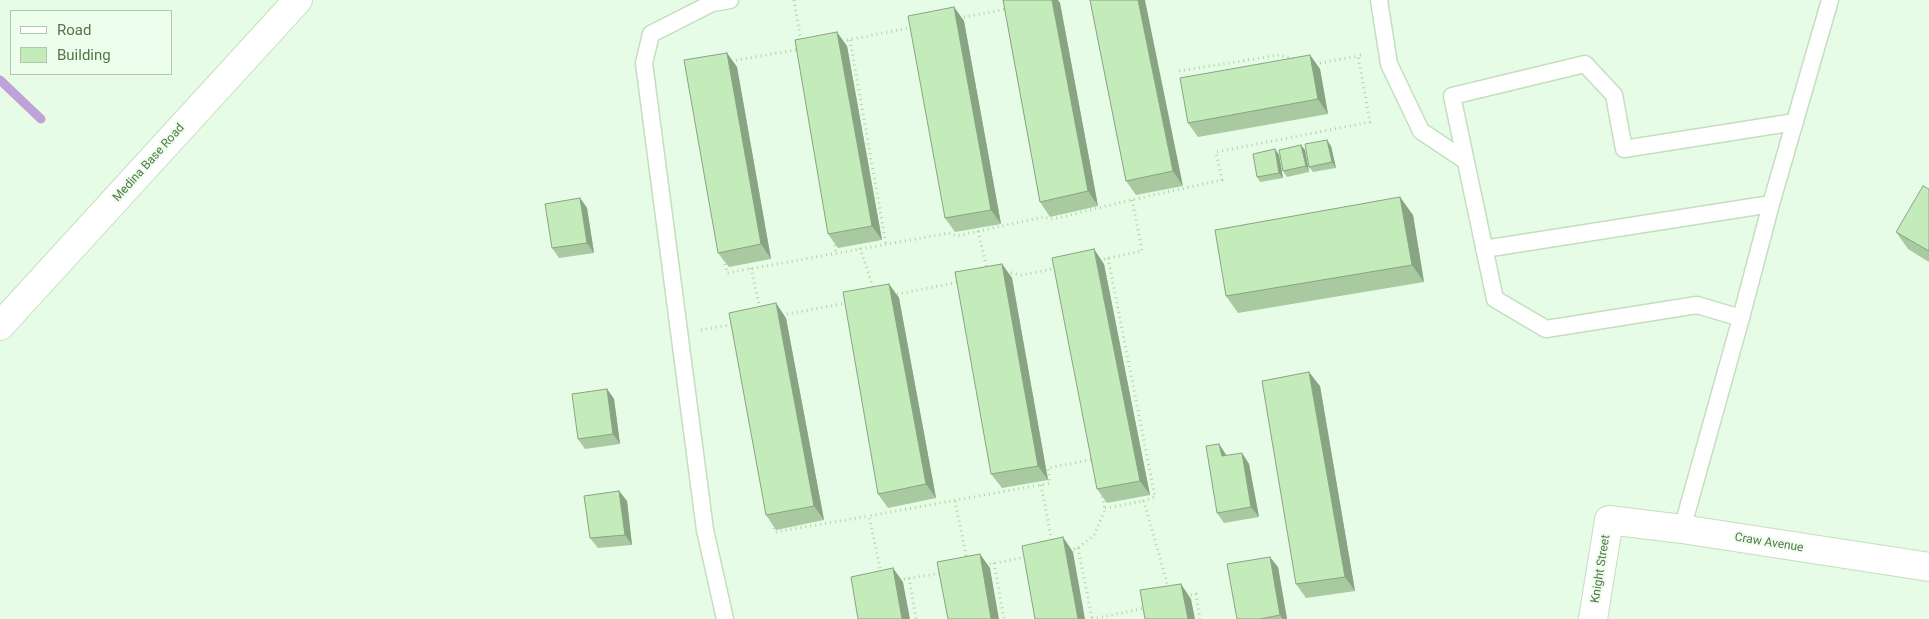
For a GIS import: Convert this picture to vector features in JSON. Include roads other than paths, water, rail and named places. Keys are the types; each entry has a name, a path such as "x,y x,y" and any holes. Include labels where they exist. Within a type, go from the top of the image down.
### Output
{"street":[{"name":"Medina Base Road","path":"0,326 298,0"},
{"name":"Craw Avenue","path":"1609,520 1682,529 1929,567"},
{"name":"Knight Street","path":"1593,619 1609,520"}],"lane":[{"path":"725,619 705,530 644,62 651,34 712,3 730,0"},
{"path":"1378,0 1389,64 1421,131 1466,161"},
{"path":"1682,529 1771,204 1830,0"},
{"path":"1741,318 1697,305 1546,329 1495,299 1452,96 1585,64 1614,94 1624,149 1795,122"},
{"path":"1484,249 1771,204"}],"waterway":[{"path":"0,80 41,119"}]}
